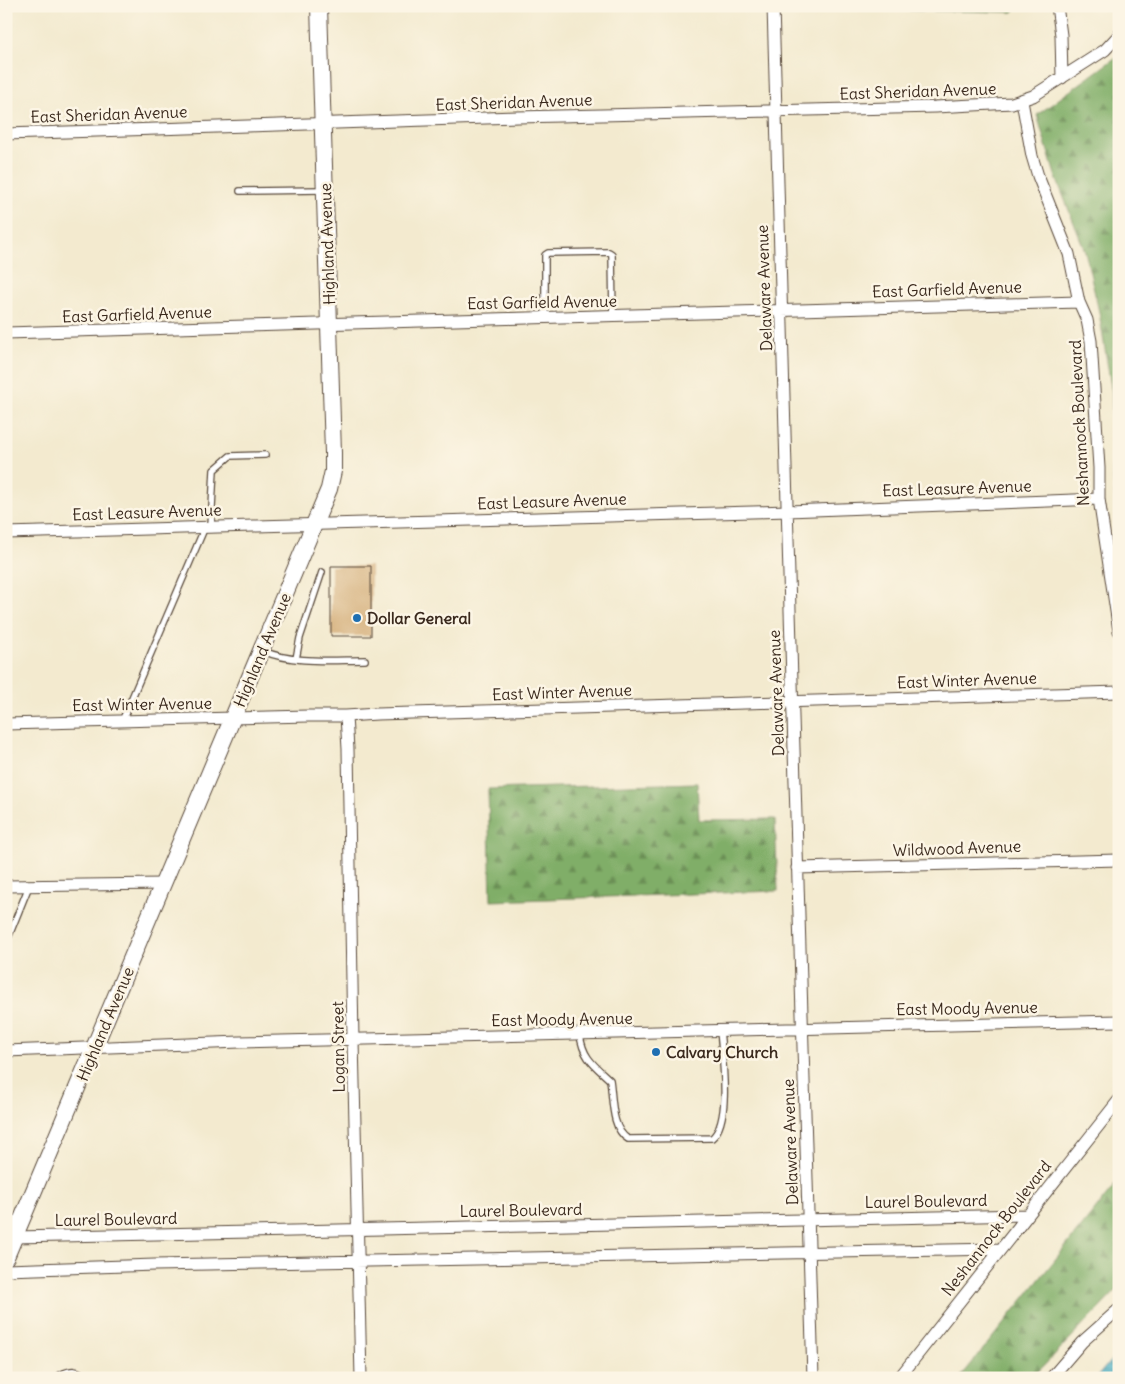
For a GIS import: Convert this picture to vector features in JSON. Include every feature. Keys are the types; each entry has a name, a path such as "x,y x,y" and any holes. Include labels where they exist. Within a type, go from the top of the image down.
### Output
{"main road":[{"name":"Highland Avenue","path":"10,1245 95,1048 261,650 316,524 329,489 333,471 330,324 319,6"}],"street":[{"name":"Delaware Avenue","path":"773,6 813,1378"},
{"path":"1057,6 1061,35 1062,78"},
{"path":"1022,101 1105,50 1119,35"},
{"name":"East Sheridan Avenue","path":"6,134 935,107 1022,101"},
{"name":"Neshannock Boulevard","path":"1022,101 1032,156 1068,254 1079,302 1087,320 1092,341 1098,441 1098,499 1119,631"},
{"name":"East Garfield Avenue","path":"6,334 1079,302"},
{"name":"East Leasure Avenue","path":"6,533 788,511 1098,499"},
{"name":"East Winter Avenue","path":"6,724 346,716 1119,692"},
{"name":"Logan Street","path":"346,716 361,1378"},
{"name":"Wildwood Avenue","path":"797,868 1119,860"},
{"path":"6,886 163,884"},
{"name":"East Moody Avenue","path":"6,1051 240,1042 1119,1021"},
{"name":"Neshannock Boulevard","path":"899,1378 1119,1100"},
{"name":"Laurel Boulevard","path":"10,1245 357,1230 1027,1215"},
{"path":"6,1270 164,1264 358,1262 1000,1248"},
{"path":"1051,1378 1082,1342 1119,1309"}],"lane":[{"path":"240,191 326,190"},
{"path":"545,318 545,255 548,253 609,252 612,254 613,316"},
{"path":"122,721 208,526 214,470 230,456 265,455"},
{"path":"296,659 300,638 322,572"},
{"path":"261,650 273,655 296,659 365,660"},
{"path":"7,942 29,886"},
{"path":"580,1035 582,1047 588,1060 610,1080 616,1122 622,1136 628,1139 712,1138 716,1135 725,1107 720,1030"},
{"path":"59,1378 60,1375 69,1371 78,1371 86,1378"}],"green space":[{"path":"874,6 1018,6 1013,12 874,10"},
{"path":"1115,58 1119,60 1119,533 1113,475 1112,393 1099,312 1085,251 1055,175 1037,115"},
{"path":"697,783 699,820 775,819 778,891 491,901 488,789"},
{"path":"1119,1180 1119,1288 1032,1378 960,1378"}],"water":[{"path":"1119,1351 1119,1378 1096,1378"}],"building":[{"path":"331,566 371,566 371,636 331,636"}],"place":[{"name":"Dollar General","path":"357,618"},
{"name":"Calvary Church","path":"656,1052"}]}
